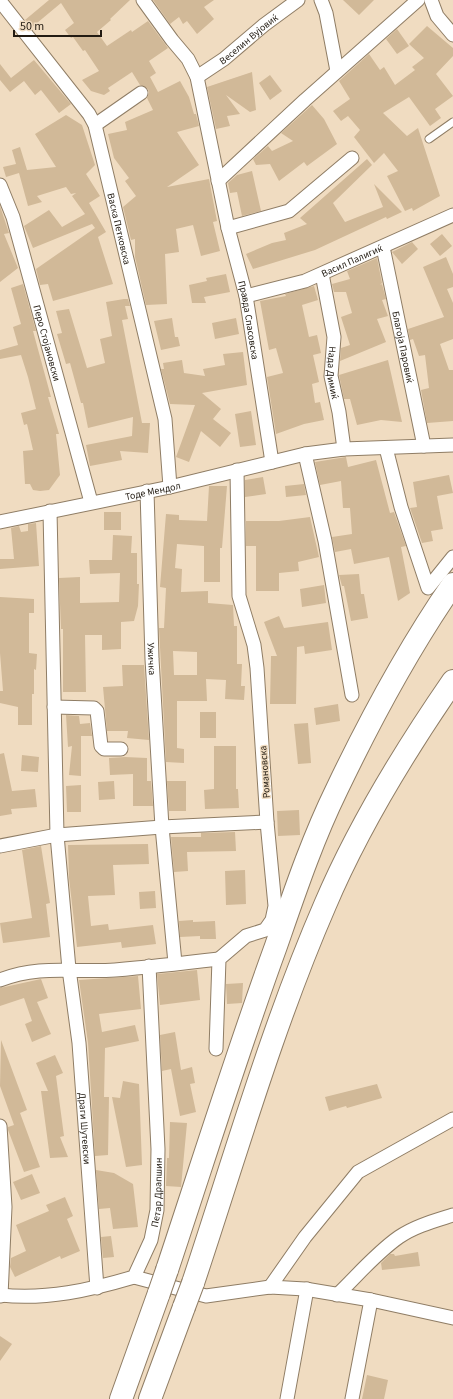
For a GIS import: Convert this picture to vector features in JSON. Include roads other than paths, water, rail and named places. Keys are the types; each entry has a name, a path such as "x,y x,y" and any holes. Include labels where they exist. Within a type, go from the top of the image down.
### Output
{"highway":[{"path":"121,1399 167,1270 258,994 301,876 336,790 381,702 422,629 453,584"},
{"path":"150,1399 193,1283 281,1017 325,904 365,822 415,737 453,681"}],"street":[{"name":"Васка Петковска","path":"0,0 89,114 95,125 165,419 170,486"},
{"name":"Правда Спасовска","path":"143,0 188,59 197,77 228,228 246,296 272,462"},
{"name":"Веселин Вујовиќ","path":"197,77 224,59 264,24 298,0"},
{"path":"321,0 326,13 337,71"},
{"path":"218,181 337,71 418,0"},
{"path":"430,0 437,16 453,35"},
{"path":"95,125 141,94"},
{"path":"228,228 289,210 352,158"},
{"name":"Перо Стојановски","path":"0,186 13,217 91,502"},
{"name":"Васил Палигиќ","path":"246,296 305,281 453,215"},
{"name":"Благоја Паровиќ","path":"383,247 424,446"},
{"name":"Нада Димиќ","path":"322,274 334,337 331,376 339,412 344,448"},
{"name":"Тоде Мендол","path":"0,520 147,491 305,454 344,448 453,445"},
{"path":"386,448 401,507 428,588 453,557"},
{"path":"305,454 325,541 352,695"},
{"name":"Романовска","path":"219,960 246,936 265,930 272,920 275,906 267,822 257,668 254,645 239,596 237,470"},
{"name":"Ужичка","path":"147,491 152,659 162,827 175,963"},
{"name":"Драги Шутевски","path":"50,511 57,835 69,969 78,1043 97,1288"},
{"path":"54,707 94,708 97,711 101,746 104,749 121,750"},
{"path":"0,846 57,835 162,827 267,822"},
{"path":"0,980 13,975 39,970 114,970 219,960 216,1049"},
{"name":"Петар Драпшин","path":"134,1277 151,1240 157,1210 158,1149 149,966"},
{"path":"270,1287 305,1236 358,1172 453,1119"},
{"path":"0,1126 5,1207 1,1295 28,1297 59,1295 97,1288 134,1277 206,1296 270,1287 307,1289 371,1300 453,1318"},
{"path":"338,1295 386,1248 400,1237 420,1225 453,1214"},
{"path":"287,1399 307,1289"},
{"path":"352,1399 371,1300"}],"lane":[{"path":"429,139 453,122"}]}
